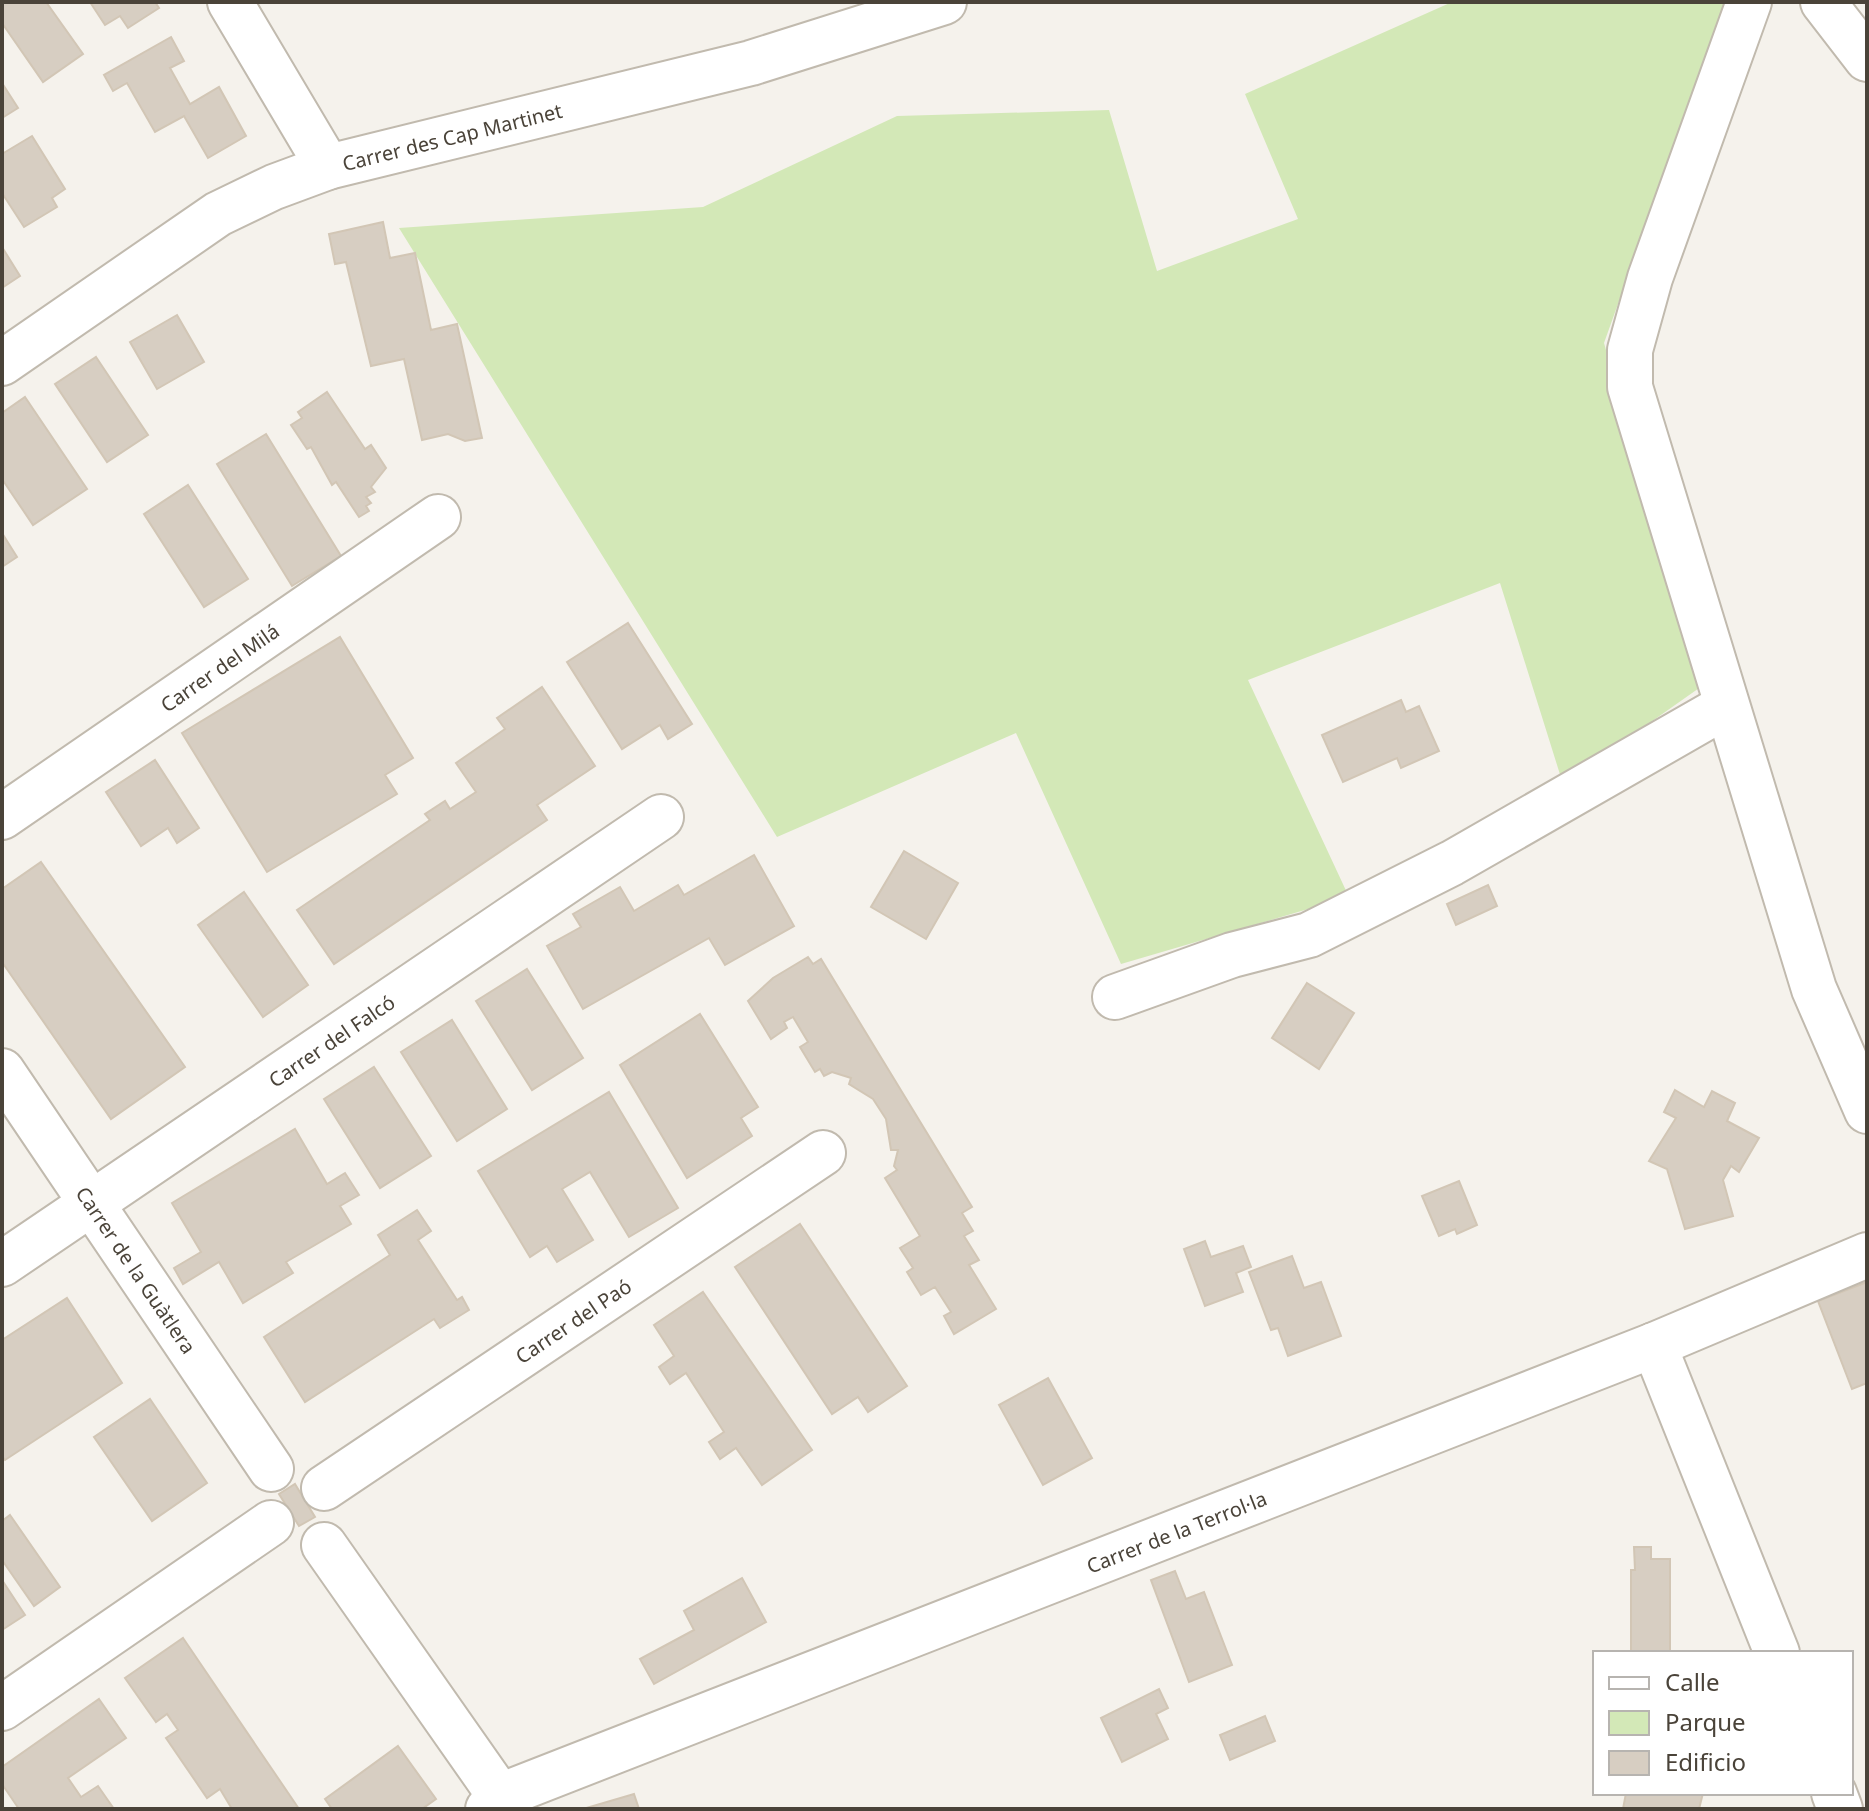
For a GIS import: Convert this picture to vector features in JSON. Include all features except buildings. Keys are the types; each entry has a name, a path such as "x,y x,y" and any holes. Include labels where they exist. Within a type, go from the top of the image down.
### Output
{"street":[{"path":"230,2 328,167"},
{"name":"Carrer des Cap Martinet","path":"2,363 218,214 274,187 328,167 751,63 944,2"},
{"path":"1749,2 1650,278 1630,350 1630,387 1814,989 1867,1111"},
{"path":"1823,2 1867,59"},
{"name":"Carrer del Milá","path":"2,817 438,517"},
{"path":"1115,997 1232,955 1309,935 1452,863 1726,706"},
{"name":"Carrer del Falcó","path":"2,1264 661,817"},
{"name":"Carrer de la Guàtlera","path":"2,1071 271,1469"},
{"name":"Carrer del Paó","path":"324,1488 492,1388 823,1153"},
{"name":"Carrer de la Terrol·la","path":"494,1802 1654,1345 1867,1255"},
{"path":"1654,1345 1776,1651"},
{"path":"288,1466 307,1471 324,1488 331,1505 333,1527 324,1545 305,1546 284,1538 271,1523 262,1501 263,1483 271,1469 288,1466"},
{"path":"2,1708 271,1523"},
{"path":"324,1545 494,1802"}],"green space":[{"path":"1452,2 1726,2 1604,343 1702,686 1563,784 1500,583 1248,680 1349,897 1121,964 1016,733 777,837 399,228 703,207 897,116 1109,110 1157,271 1298,219 1245,94"}]}
